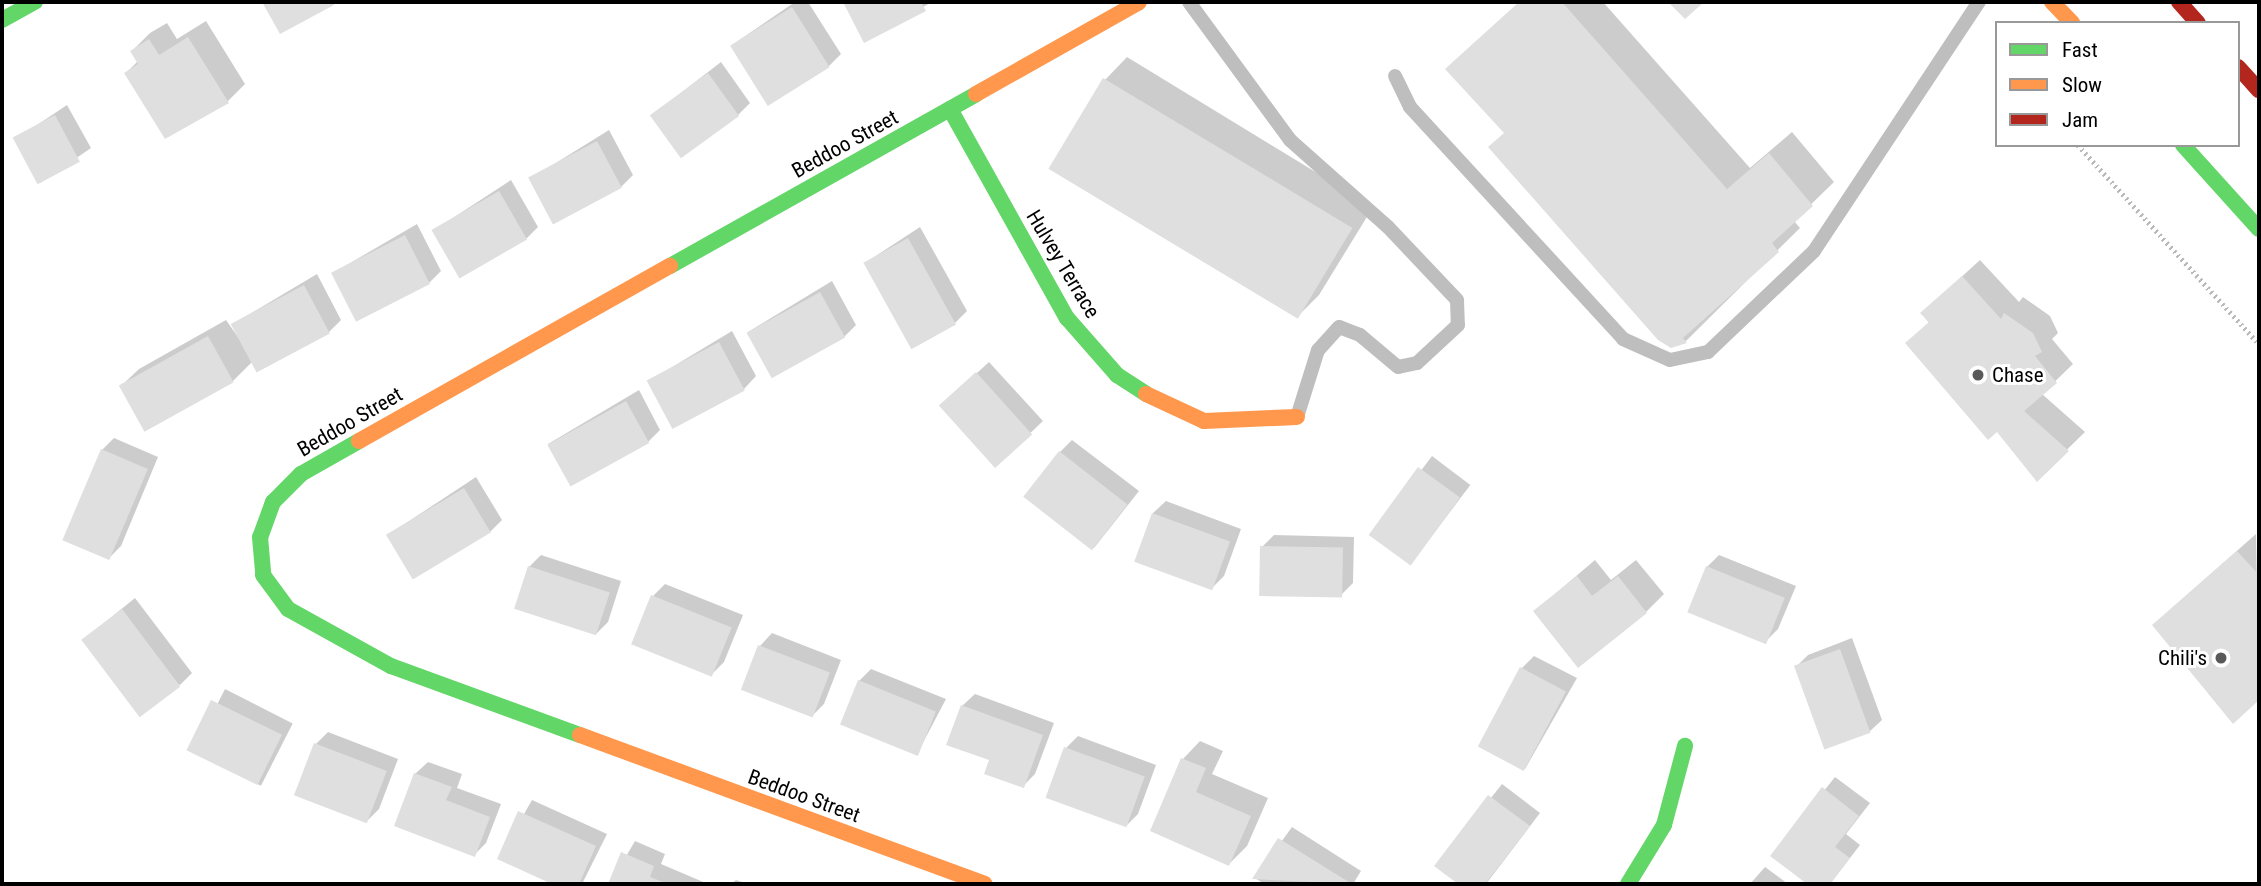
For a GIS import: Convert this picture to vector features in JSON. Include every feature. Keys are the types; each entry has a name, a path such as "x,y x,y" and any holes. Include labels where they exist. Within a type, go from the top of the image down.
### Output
{"main road":[{"path":"2,20 35,2"},
{"name":"Beddoo Street","path":"984,884 391,666 288,609 272,592 259,556 265,517 301,474 1139,2"},
{"path":"2052,2 2069,21"},
{"path":"2179,2 2196,21"},
{"path":"2240,69 2259,90"},
{"name":"Hulvey Terrace","path":"950,109 1067,318 1117,375 1172,410 1204,421 1297,418"},
{"path":"2185,147 2259,229"},
{"path":"1628,884 1664,825 1685,746"}],"lane":[{"path":"1189,2 1290,140 1388,227 1457,300 1458,325 1417,363 1398,367 1360,335 1339,327 1318,350 1297,418"},
{"path":"1395,76 1410,107 1623,338 1670,359 1708,352 1814,251 1962,7 1979,2"}],"path":[{"path":"2080,147 2259,344"}],"building":[{"path":"262,2 332,2 334,5 280,34"},
{"path":"843,2 921,2 926,11 864,43"},
{"path":"1519,2 1562,2 1727,189 1769,153 1813,206 1772,243 1779,252 1683,338 1687,343 1671,348 1658,340 1488,147 1504,133 1445,69"},
{"path":"1668,2 1704,2 1685,19"},
{"path":"792,7 830,67 768,106 730,46"},
{"path":"188,37 229,103 165,139 124,73 138,64 130,51 149,39 159,55"},
{"path":"708,73 739,116 681,158 650,115"},
{"path":"1103,78 1352,228 1298,319 1048,169"},
{"path":"55,115 80,162 38,184 13,138"},
{"path":"597,141 622,188 553,224 528,178"},
{"path":"499,191 527,239 459,278 431,230"},
{"path":"405,235 430,284 356,322 331,273"},
{"path":"908,238 956,325 911,349 863,263"},
{"path":"1962,276 2001,319 2004,313 2033,333 2042,352 2035,356 2057,383 2024,411 2069,451 2037,482 1997,432 1988,440 1905,343 1929,322 1920,313"},
{"path":"304,285 330,334 257,373 231,324"},
{"path":"820,292 845,337 772,378 747,333"},
{"path":"208,336 234,382 144,432 119,385"},
{"path":"719,342 745,391 672,429 647,380"},
{"path":"976,372 1032,434 995,468 939,405"},
{"path":"626,401 649,443 571,487 547,445"},
{"path":"101,449 148,469 109,560 62,540"},
{"path":"1059,451 1128,505 1092,550 1023,497"},
{"path":"1418,467 1460,498 1411,566 1369,535"},
{"path":"464,488 491,533 413,579 386,535"},
{"path":"1152,513 1230,541 1212,590 1134,562"},
{"path":"1260,546 1343,547 1342,597 1259,596"},
{"name":"Chili's","path":"2237,551 2259,575 2259,700 2233,724 2152,625"},
{"path":"528,566 610,593 596,635 514,609"},
{"path":"1706,566 1785,598 1766,644 1687,612"},
{"path":"1577,576 1592,596 1618,576 1647,613 1578,668 1533,611"},
{"path":"651,595 732,628 712,677 631,644"},
{"path":"122,609 180,686 140,717 81,640"},
{"path":"758,645 830,673 813,717 741,690"},
{"path":"1840,649 1870,733 1824,749 1794,666"},
{"path":"1520,667 1566,691 1524,771 1478,746"},
{"path":"858,680 936,711 918,756 840,725"},
{"path":"211,700 282,735 257,785 186,750"},
{"path":"961,705 1043,735 1024,788 984,774 989,760 946,745"},
{"path":"314,743 387,771 367,823 294,795"},
{"path":"1064,747 1145,776 1126,827 1046,798"},
{"path":"1181,758 1206,768 1196,792 1251,816 1229,866 1150,831"},
{"path":"414,773 452,787 446,800 490,817 475,857 394,826"},
{"path":"1822,787 1859,816 1835,847 1850,858 1830,884 1807,884 1770,856"},
{"path":"1488,795 1530,826 1485,884 1458,884 1434,866"},
{"path":"518,811 596,846 579,884 552,884 497,859"},
{"path":"1278,838 1352,884 1252,879"},
{"path":"621,852 654,866 650,877 668,884 608,884"}],"traffic: fast":[{"path":"2,20 35,2"},
{"path":"670,266 976,94"},
{"path":"950,109 1067,318 1117,375 1146,394"},
{"path":"2185,147 2259,229"},
{"path":"359,441 301,474 273,502 260,537 263,575 288,609 391,666 580,735"},
{"path":"1628,884 1664,825 1685,746"}],"traffic: slow":[{"path":"976,94 1139,2"},
{"path":"2052,2 2070,21"},
{"path":"359,441 670,266"},
{"path":"1146,394 1204,421 1297,417"},
{"path":"580,735 984,884"}],"traffic: jam":[{"path":"2179,2 2196,21"},
{"path":"2240,69 2259,90"}],"place":[{"name":"Chase","path":"1978,375"},
{"name":"Chili's","path":"2221,658"}]}
